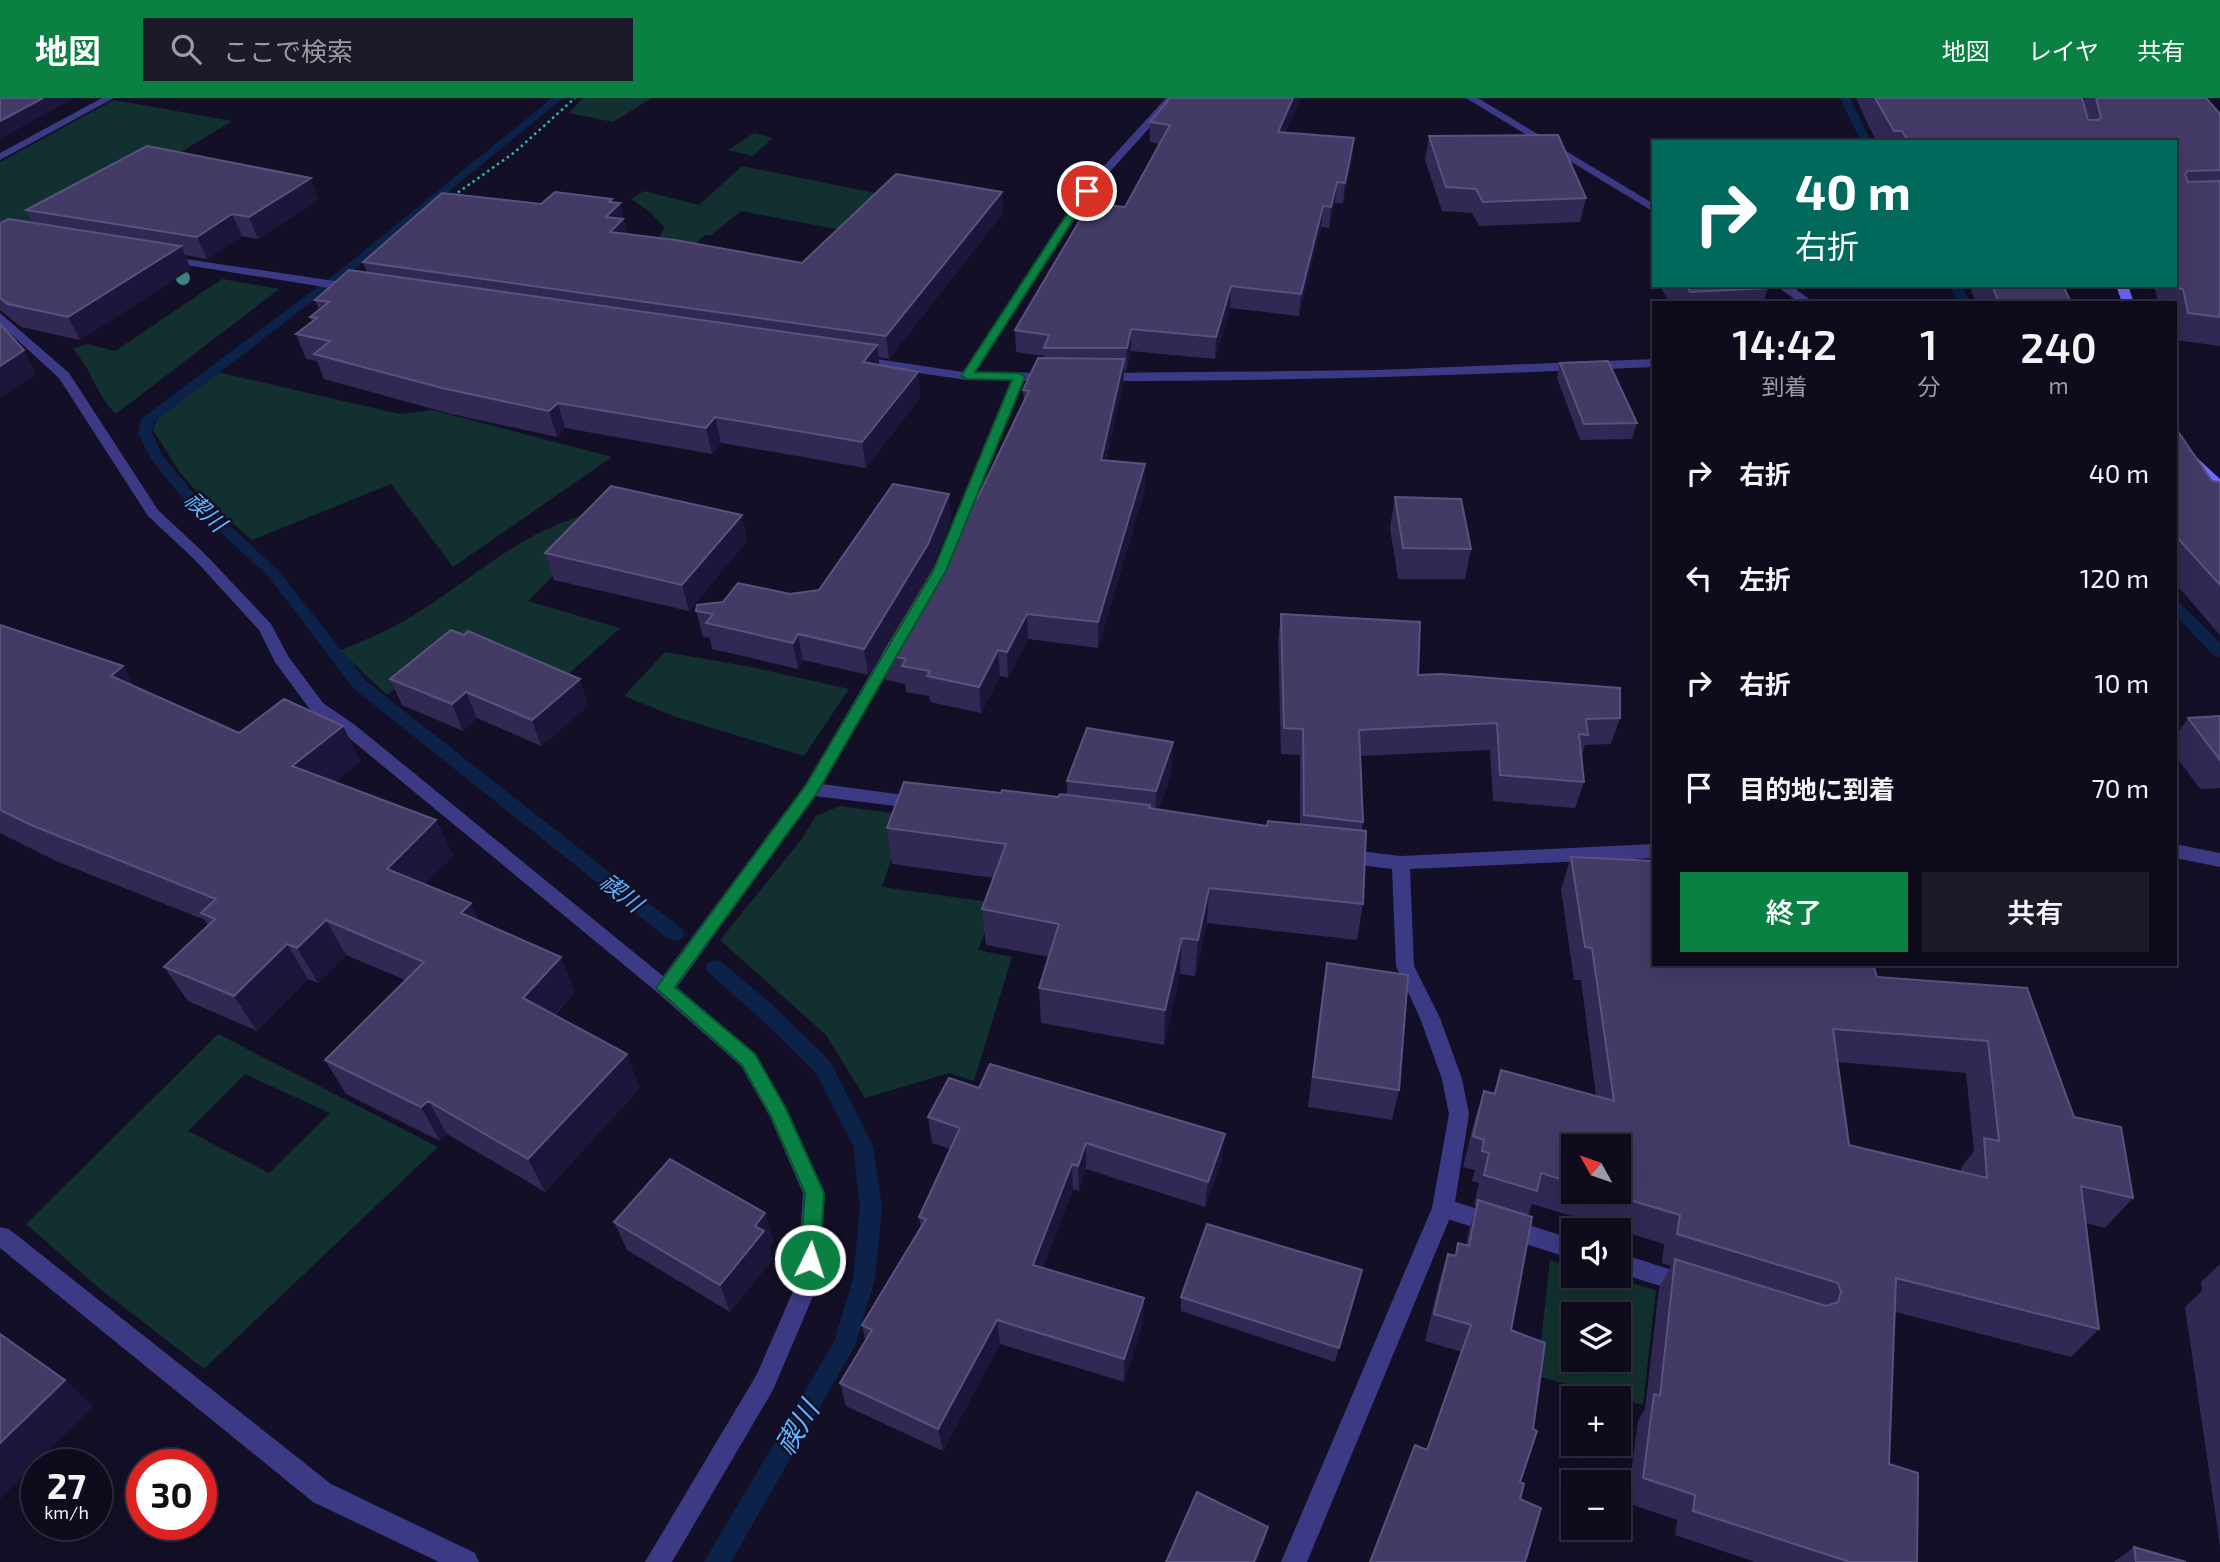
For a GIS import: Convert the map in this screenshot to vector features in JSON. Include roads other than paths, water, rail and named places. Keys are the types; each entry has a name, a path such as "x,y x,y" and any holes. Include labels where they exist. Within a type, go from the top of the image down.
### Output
{"street":[{"path":"0,157 109,98"},
{"path":"967,376 1087,191 1171,98"},
{"path":"1471,98 1652,208"},
{"path":"150,256 365,289"},
{"path":"1783,287 1807,301"},
{"path":"0,317 15,337 64,376 153,513 200,557 265,628 281,658 317,707 349,729 665,988 748,1060 779,1113 814,1193 808,1282 765,1382 658,1562"},
{"path":"844,358 967,376 1061,377"},
{"path":"1088,377 1241,378 1652,363"},
{"path":"955,535 1019,377"},
{"path":"2177,447 2220,487"},
{"path":"665,988 811,789 906,629"},
{"path":"811,789 935,805"},
{"path":"1319,853 1401,863 1652,851"},
{"path":"2177,851 2220,860"},
{"path":"1294,1562 1443,1208 1459,1114 1452,1079 1430,1018 1405,966 1401,863"},
{"path":"1443,1208 1561,1244"},
{"path":"1,1236 322,1493 466,1562"},
{"path":"1631,1267 1707,1290"}],"waterway":[{"name":"禊川","path":"558,98 343,273 146,422 145,433 156,456 185,492 273,573 360,685 675,934"},
{"path":"1845,98 1865,140"},
{"path":"1956,287 1964,301"},
{"path":"2177,608 2220,652"},
{"name":"禊川","path":"715,967 769,1014 823,1067 863,1146 871,1207 864,1279 844,1346 717,1562"}]}
